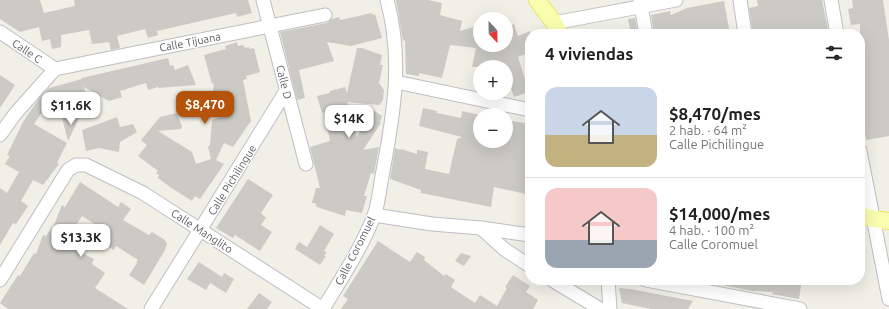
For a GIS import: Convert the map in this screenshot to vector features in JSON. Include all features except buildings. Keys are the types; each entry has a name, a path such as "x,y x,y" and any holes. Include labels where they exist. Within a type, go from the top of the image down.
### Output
{"main road":[{"path":"537,0 557,28"}],"street":[{"name":"Calle D","path":"263,0 306,164"},
{"name":"Calle Coromuel","path":"323,309 350,264 374,215 388,142 396,82 393,25 387,0"},
{"path":"557,28 641,3 676,0"},
{"path":"740,0 744,29"},
{"path":"831,0 836,29"},
{"path":"641,3 645,29"},
{"name":"Calle Tijuana","path":"55,69 325,15"},
{"name":"Calle C","path":"0,32 55,69"},
{"path":"0,135 15,114 55,69"},
{"path":"396,82 525,109"},
{"name":"Calle Pichilingue","path":"151,309 286,91"},
{"name":"Calle Manglito","path":"0,280 68,170 76,165 86,165 143,193 323,309"},
{"path":"865,175 889,299"},
{"path":"374,215 432,224 481,228 525,234"},
{"path":"481,228 504,249 525,263"},
{"path":"560,285 600,309"},
{"path":"608,285 610,309"},
{"path":"673,285 800,309"}]}
